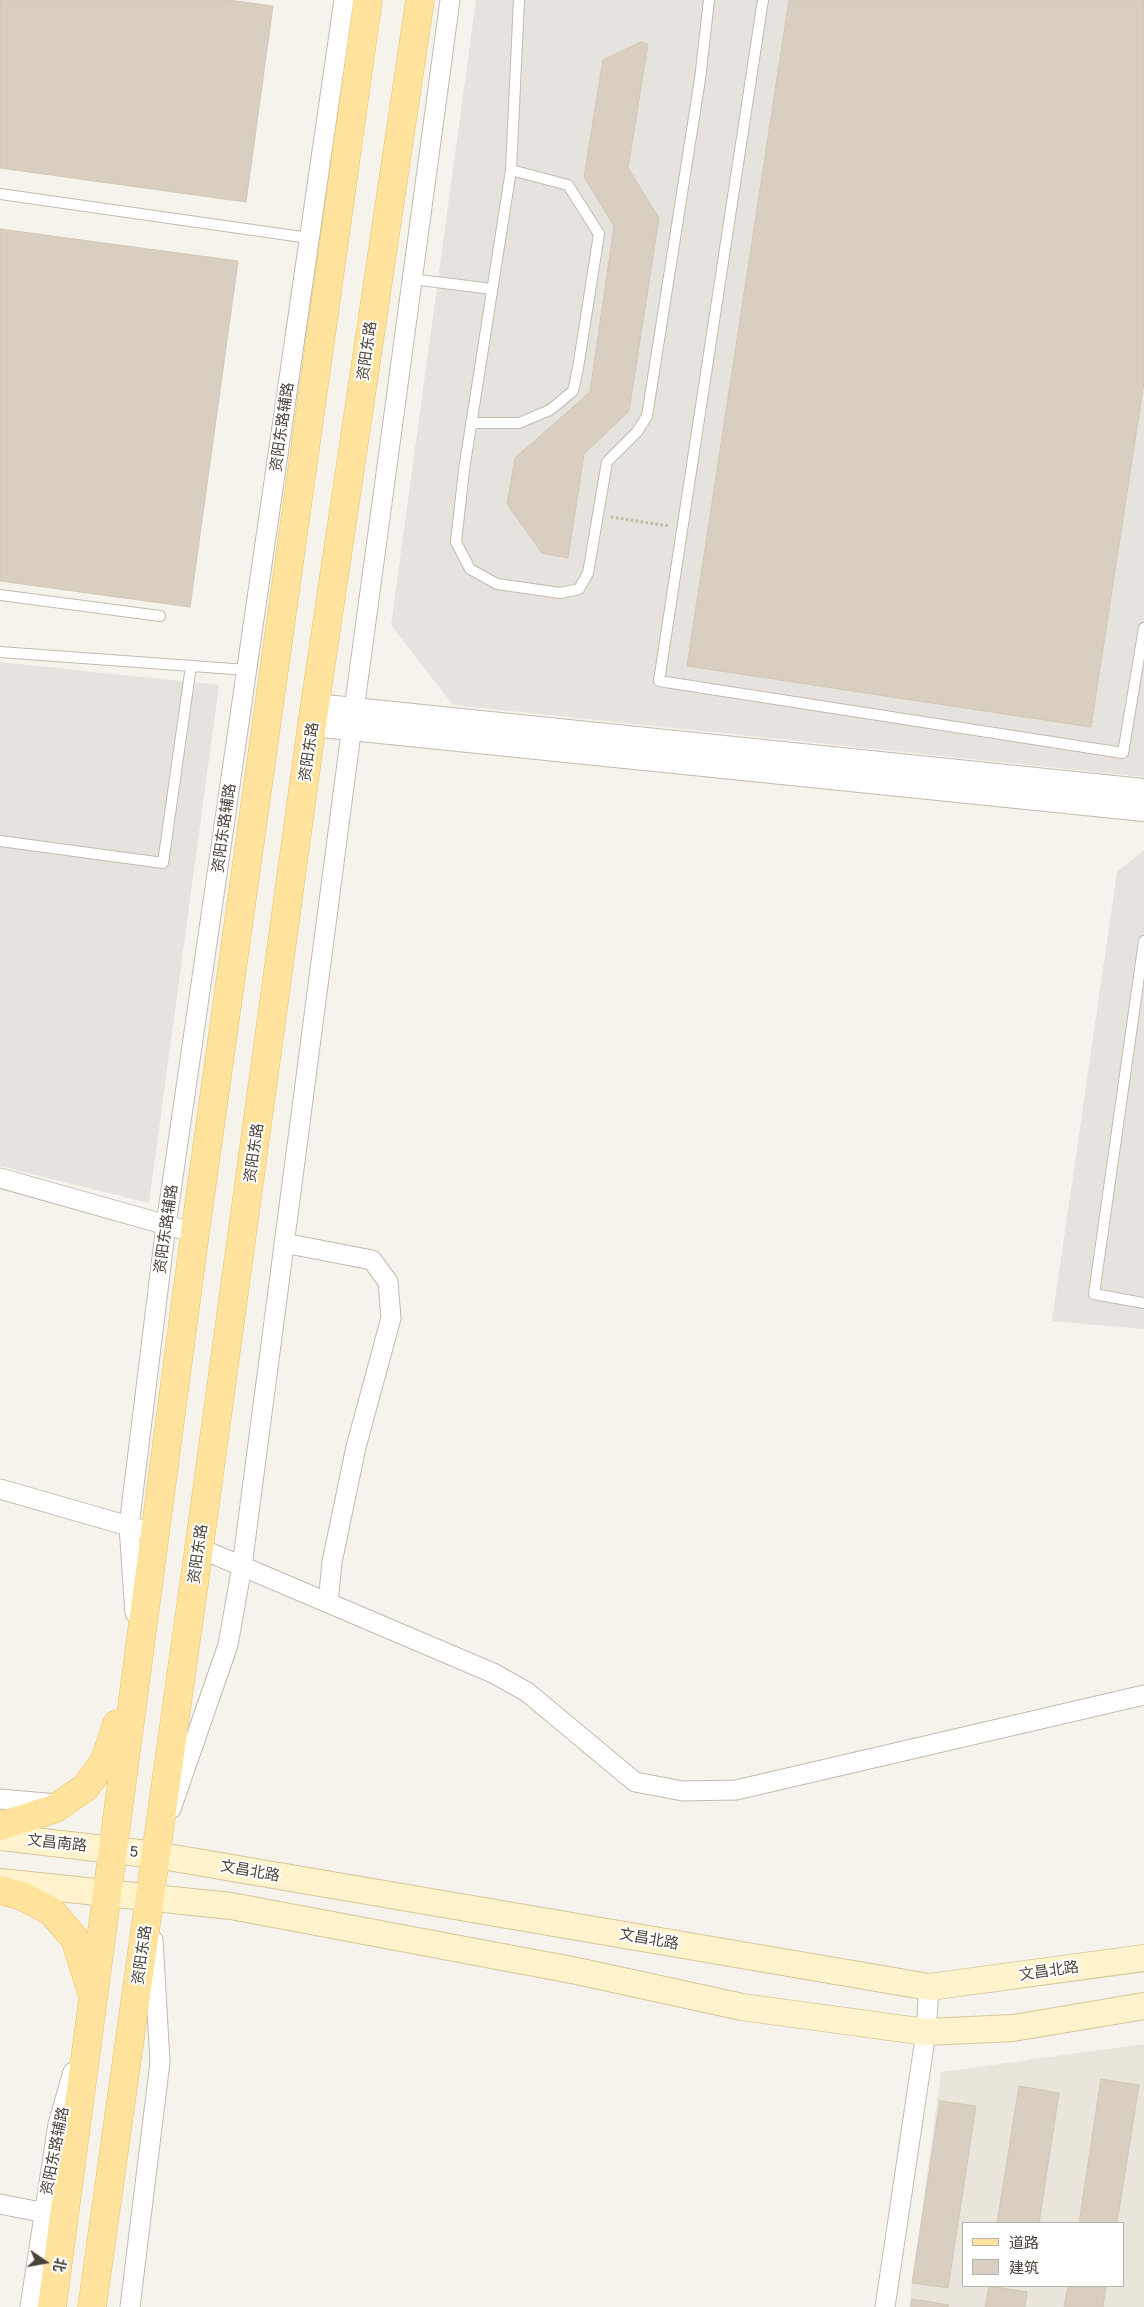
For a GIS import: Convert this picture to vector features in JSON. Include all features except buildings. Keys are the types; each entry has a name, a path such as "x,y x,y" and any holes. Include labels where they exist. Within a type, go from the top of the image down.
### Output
{"main road":[{"path":"52,2307 54,2215 94,1999 195,1233 273,674 321,240 368,0"},
{"name":"资阳东路","path":"92,2307 200,1548 314,715 420,0"},
{"path":"0,1826 12,1824 61,1805 86,1787 106,1760 139,1658"},
{"name":"文昌南路","path":"0,1837 113,1849"},
{"name":"5","path":"113,1849 156,1855"},
{"name":"文昌北路","path":"156,1855 929,1987 1144,1958"},
{"path":"0,1882 150,1896 231,1906 577,1971 742,2007 926,2032 1013,2028 1144,2006"},
{"path":"0,1890 22,1896 51,1911 75,1940 94,1999"}],"street":[{"name":"资阳东路辅路","path":"139,1658 129,1526 166,1225 246,670 321,240 344,0"},
{"path":"156,1855 228,1645 242,1566 352,719 450,0"},
{"path":"379,275 412,279"},
{"path":"246,670 273,674"},
{"path":"314,715 1144,809"},
{"path":"352,719 1144,791"},
{"path":"0,1178 195,1233"},
{"path":"284,1242 372,1260 388,1282 391,1318 356,1446 332,1562 328,1603"},
{"path":"0,1488 155,1533"},
{"path":"200,1548 493,1673 527,1692 635,1782 683,1790 736,1790 1144,1695"},
{"path":"0,1799 61,1805"},
{"path":"130,2307 160,2062 150,1896"},
{"path":"0,1902 40,1906"},
{"path":"886,2307 926,2032 929,1987"},
{"path":"0,2204 54,2215"},
{"name":"资阳东路辅路","path":"30,2307 54,2215"}],"lane":[{"path":"519,0 511,170 471,423 456,542 470,569 497,584 560,593 579,589 588,573 607,462 637,432 647,416 700,79 709,0"},
{"path":"763,0 659,681 1123,753 1144,628"},
{"path":"471,423 519,423 550,410 573,391 578,368 599,234 568,185 511,170"},
{"path":"0,194 321,240"},
{"path":"412,279 492,289"},
{"path":"0,595 160,616"},
{"path":"0,652 246,670"},
{"path":"0,842 164,863 191,666"},
{"path":"1144,941 1094,1294 1144,1303"}],"path":[{"path":"598,516 682,528"}],"shaded area":[{"path":"476,0 1144,0 1144,777 453,705 391,625"},
{"path":"0,662 219,685 149,1203 0,1166"},
{"path":"1144,850 1144,1329 1052,1321 1117,872"},
{"path":"1144,2044 1144,2307 909,2307 941,2072"}]}
